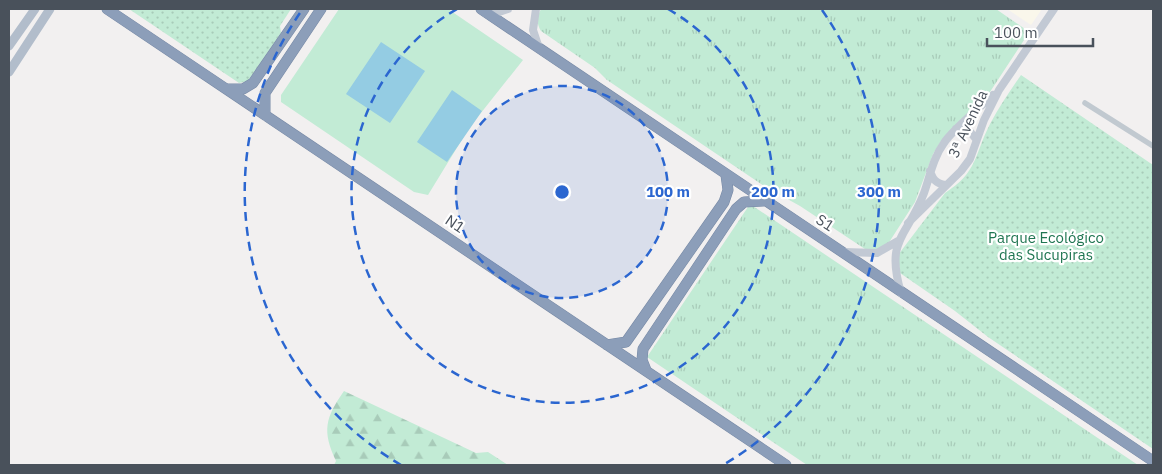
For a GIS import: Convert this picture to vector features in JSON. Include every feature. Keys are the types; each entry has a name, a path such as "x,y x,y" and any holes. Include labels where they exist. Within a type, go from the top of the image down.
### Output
{"highway":[{"name":"N1","path":"107,9 786,465"},
{"path":"227,89 243,89 253,83 304,9"},
{"path":"265,114 265,93 321,9"},
{"name":"S1","path":"484,11 1153,461"},
{"path":"607,345 626,342 641,322 724,202 728,190 726,175"},
{"path":"646,371 642,360 643,349 736,209 744,202 750,200 766,202"}],"main road":[{"path":"9,46 35,9"},
{"path":"9,72 50,9"}],"street":[{"path":"484,11 496,13 508,9"},
{"path":"536,9 533,30 539,48"},
{"path":"999,90 1054,9"},
{"name":"3ª Avenida","path":"908,223 924,194 930,171 944,142 999,90"},
{"name":"3ª Avenida","path":"908,223 945,185 961,172 970,159 976,139 999,90"},
{"path":"1085,102 1153,146"},
{"path":"956,129 967,128 976,139"},
{"path":"930,171 932,178 939,184 945,185"},
{"path":"902,293 894,266 898,241 908,223"},
{"path":"843,252 877,253 898,241"}],"shaded area":[{"path":"1007,9 1042,9 1031,25"}],"green space":[{"path":"129,9 291,9 280,26 281,33 248,81 239,83"},
{"path":"339,9 448,9 523,60 469,128 428,195 414,192 281,102 281,95"},
{"path":"541,9 996,9 1025,29 1028,34 984,101 941,141 933,154 915,202 886,247 881,250 865,249 800,206 764,186 607,80 595,68 541,31 538,20"},
{"name":"Parque Ecológico das Sucupiras","path":"1021,75 1153,165 1153,449 988,337 955,311 900,273 898,255 945,193 964,178 970,170 990,124"},
{"path":"750,204 1138,465 807,465 647,357"},
{"path":"344,391 476,453 488,452 508,465 334,465 336,461 327,433 329,417"}],"water":[{"path":"381,42 425,71 390,123 346,94"},
{"path":"452,90 482,111 447,162 417,142"}]}
